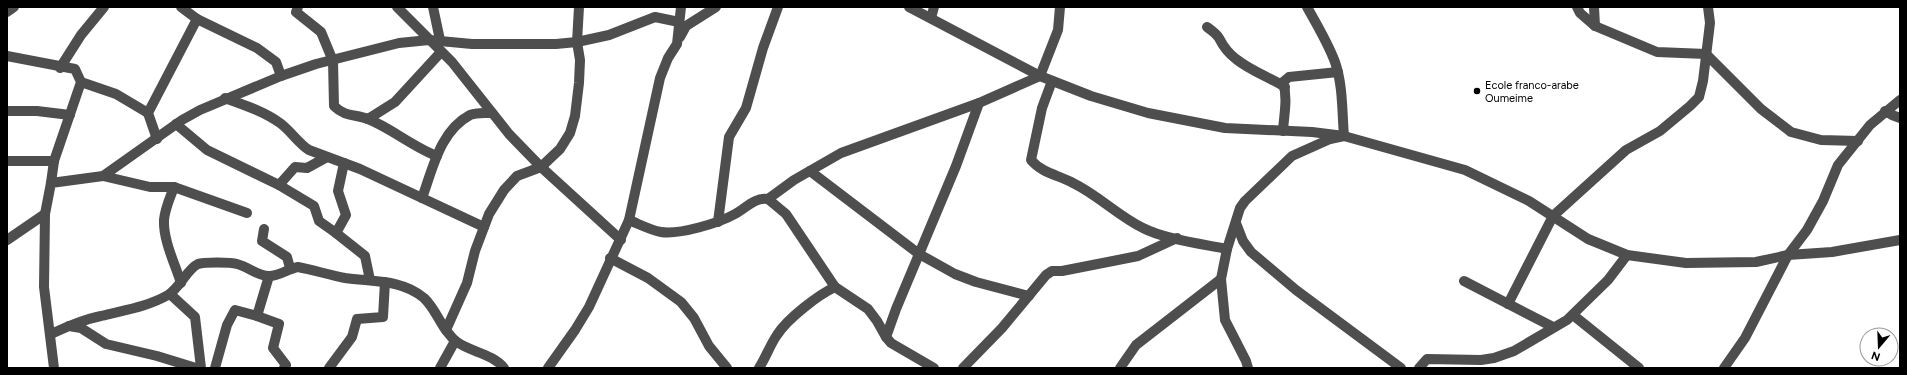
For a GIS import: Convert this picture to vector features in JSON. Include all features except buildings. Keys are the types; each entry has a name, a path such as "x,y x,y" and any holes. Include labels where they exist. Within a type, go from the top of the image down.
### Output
{"street":[{"path":"7,12 14,7"},
{"path":"60,68 81,35 104,7"},
{"path":"181,7 197,19 257,48 276,62 281,76"},
{"path":"298,7 296,12 321,32 333,60 334,106 341,113 368,119 425,152 437,156"},
{"path":"397,7 408,16 429,40 452,62 509,134 541,167 620,240"},
{"path":"432,7 440,40"},
{"path":"446,330 467,283 475,250 484,227 504,190 517,176 541,167 560,149 570,133 574,122 579,83 580,60 577,42 579,7"},
{"path":"677,44 681,7"},
{"path":"548,368 575,330 589,307 610,258 629,220 660,78 668,58 686,26 716,7"},
{"path":"718,222 729,137 746,108 763,48 778,7"},
{"path":"909,7 1040,76 1148,114 1184,121 1242,129 1344,136 1465,170 1529,201 1588,239 1626,255 1686,263 1756,262 1788,255 1832,252 1900,240"},
{"path":"931,18 934,7"},
{"path":"629,220 662,232 718,222 736,214 757,200 768,199 810,171 841,153 979,103 1040,76 1058,30 1060,7"},
{"path":"1307,7 1322,33 1336,63 1344,136"},
{"path":"1577,7 1580,13 1595,26 1657,52 1706,54 1761,109 1791,132 1821,140 1858,141"},
{"path":"1594,7 1595,26"},
{"path":"1508,304 1553,216 1626,150 1660,131 1699,97 1703,82 1710,23 1708,7"},
{"path":"103,176 176,124 200,110 281,76 333,60 398,44 429,40 472,44 577,42 609,35 655,17 679,22"},
{"path":"148,113 197,19"},
{"path":"1207,27 1216,35 1234,58 1259,75 1276,81 1285,87"},
{"path":"368,119 395,102 441,52"},
{"path":"7,56 60,68 75,69 81,82 54,161 45,214 44,287 54,368"},
{"path":"1283,131 1284,112 1287,103 1283,82 1289,77 1338,72"},
{"path":"1052,81 1042,108 1031,160 1041,170 1074,183 1143,229 1226,249"},
{"path":"81,82 116,94 148,113 157,139"},
{"path":"226,98 264,113 280,123 302,146 344,163 484,227"},
{"path":"1724,368 1756,318 1788,255 1806,230 1823,201 1838,165 1870,125 1885,110 1900,100"},
{"path":"886,337 956,166 979,103"},
{"path":"1885,110 1892,116 1900,118"},
{"path":"7,111 37,111 70,115"},
{"path":"422,198 437,156 452,129 471,114 492,113"},
{"path":"176,124 208,150 279,185 314,206 320,221 365,256 370,280"},
{"path":"1248,368 1246,361 1225,320 1221,279 1226,249 1240,208 1245,201 1292,156 1330,139 1344,136"},
{"path":"279,185 295,167 307,168 327,157"},
{"path":"7,160 54,161"},
{"path":"336,233 346,215 338,191 344,163"},
{"path":"810,171 919,254 955,274 976,282 1029,296"},
{"path":"51,183 103,176 150,187 174,187 247,214"},
{"path":"174,187 166,207 164,221 166,235 181,283"},
{"path":"768,199 786,214 835,287 868,309 878,321 886,337 891,343 934,368"},
{"path":"7,240 45,214"},
{"path":"1236,223 1243,241 1250,252 1296,290 1402,368"},
{"path":"264,229 262,241 287,257 290,268"},
{"path":"963,368 1002,328 1046,275 1052,271 1075,269 1138,256 1176,238"},
{"path":"1419,368 1427,358 1481,360 1494,358 1514,350 1573,315 1608,280 1626,255"},
{"path":"610,258 648,278 681,302 694,318 708,346 727,368"},
{"path":"51,334 99,316 142,307 170,294 198,264 237,264 260,275 269,276 278,275 290,268 298,267 346,278 385,282 402,286 414,291 424,298 435,311 446,330 455,341 498,362 504,368"},
{"path":"257,316 269,276"},
{"path":"1120,368 1136,345 1221,279"},
{"path":"1464,281 1553,327"},
{"path":"329,368 352,337 357,319 383,317 385,282"},
{"path":"759,368 777,335 785,324 835,287"},
{"path":"170,294 195,317 201,368"},
{"path":"215,368 227,325 235,310 279,324 273,348 286,365 284,368"},
{"path":"1573,315 1638,368"},
{"path":"69,326 81,328 99,341 116,348 157,356 179,365 196,368"},
{"path":"440,368 455,341"}],"place":[{"name":"Ecole franco-arabe Oumeime","path":"1477,91"}]}
